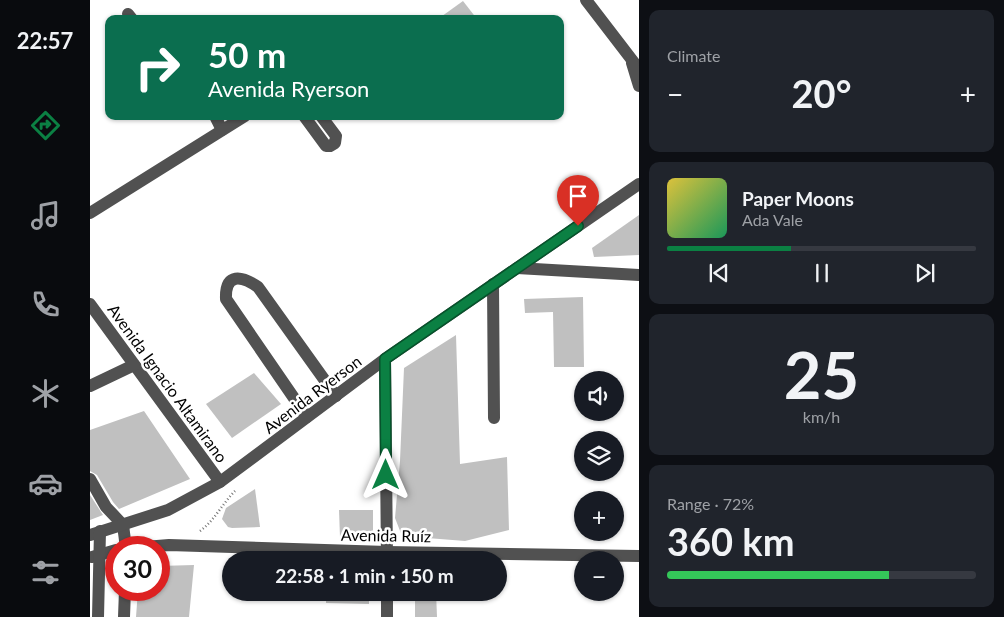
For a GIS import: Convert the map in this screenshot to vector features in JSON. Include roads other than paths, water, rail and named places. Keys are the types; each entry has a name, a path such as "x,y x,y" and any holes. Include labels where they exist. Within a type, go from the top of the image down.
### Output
{"street":[{"path":"586,0 635,65 639,86"},
{"path":"217,120 222,130"},
{"path":"90,213 238,120"},
{"path":"307,120 326,146 330,146 335,143 336,136 324,120"},
{"name":"Avenida Ryerson","path":"95,533 168,510 220,482 385,359 639,184"},
{"path":"517,268 639,276"},
{"path":"307,418 226,299 226,291 229,284 234,280 240,278 248,280 258,288 336,396"},
{"path":"493,284 494,418"},
{"name":"Avenida Ignacio Altamirano","path":"90,304 220,482"},
{"path":"385,359 387,551"},
{"path":"90,386 134,365"},
{"path":"90,479 106,507 122,525 124,536"},
{"path":"95,533 94,556 98,617"},
{"name":"Avenida Ruíz","path":"170,546 294,551"},
{"name":"Avenida Ruíz","path":"507,556 639,556"},
{"path":"124,617 125,601"},
{"path":"387,601 387,617"}]}
